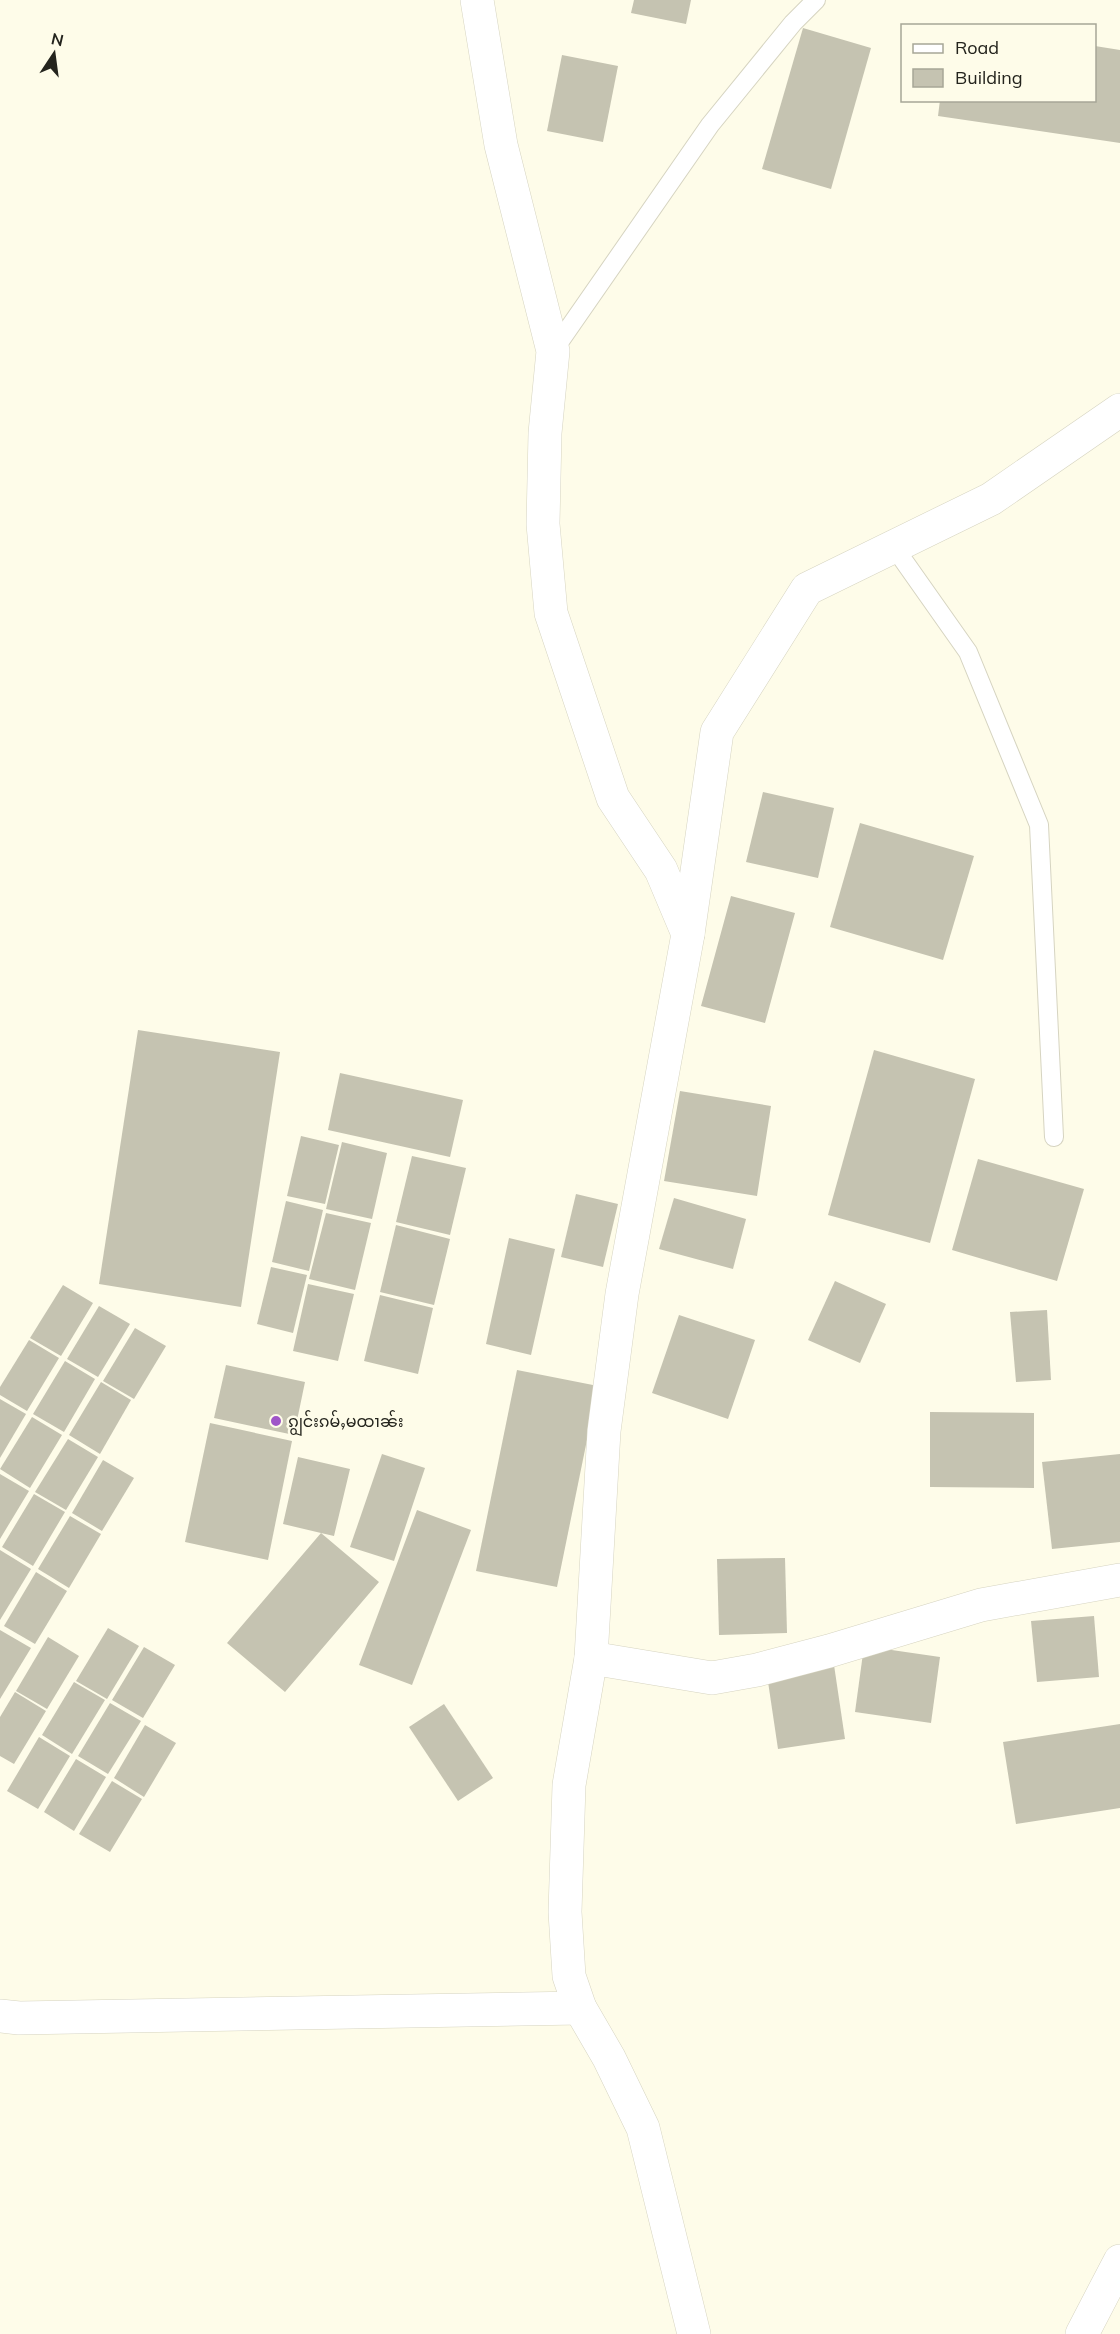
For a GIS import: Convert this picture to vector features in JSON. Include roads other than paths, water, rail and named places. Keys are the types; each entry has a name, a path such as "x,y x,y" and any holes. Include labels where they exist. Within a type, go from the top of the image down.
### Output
{"street":[{"path":"477,0 501,145 553,351 545,433 543,524 551,613 613,798 661,870 688,934"},
{"path":"694,2334 643,2128 609,2058 580,2008 569,1976 565,1912 568,1785 591,1658 604,1431 622,1294 688,934 717,732 807,590 991,499 1120,410"},
{"path":"591,1658 712,1678 757,1670 829,1651 981,1605 1120,1580"},
{"path":"0,2016 19,2018 580,2008"},
{"path":"1082,2334 1120,2261"}],"lane":[{"path":"553,351 710,125 793,23 816,0"},
{"path":"894,547 968,652 1039,825 1054,1137"}],"place":[{"name":"ၵျွင်းၵမ်ႇမထၢၼ်း","path":"276,1421"}]}
